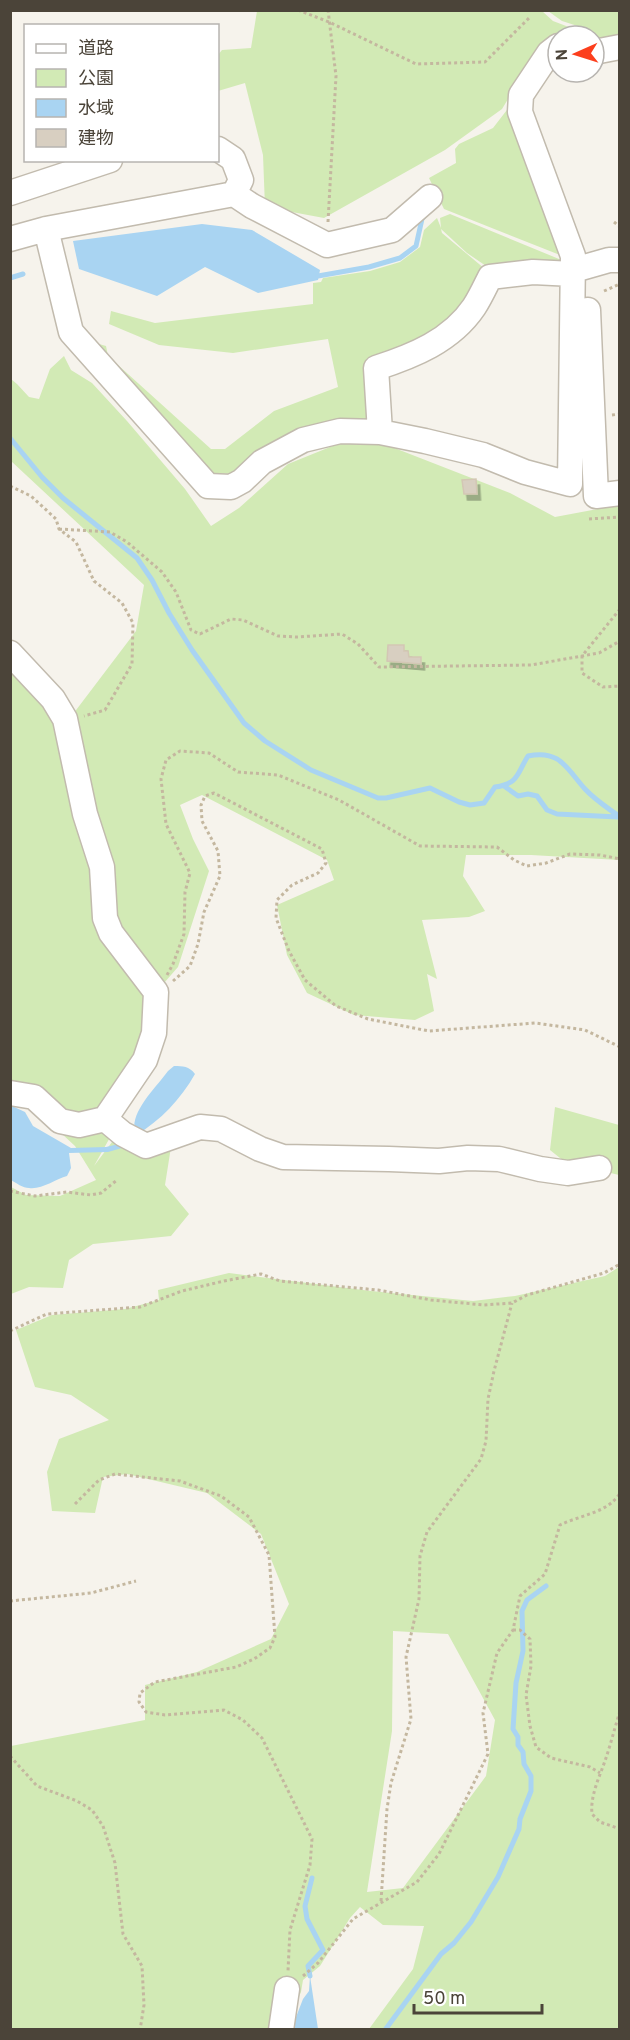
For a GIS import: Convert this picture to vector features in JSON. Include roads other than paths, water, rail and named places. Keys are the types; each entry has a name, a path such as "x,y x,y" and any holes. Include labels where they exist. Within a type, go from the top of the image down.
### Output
{"street":[{"path":"546,58 521,95 520,112 578,270 596,496 620,493"},
{"path":"219,150 233,159 241,180 234,194"},
{"path":"10,193 104,162"},
{"path":"10,239 46,228 234,194 252,206 327,245 392,230 430,197"},
{"path":"46,228 71,332 208,486 231,487 242,481 262,462 303,440 340,431 380,432 483,455 525,471 570,484 578,270"},
{"path":"380,432 376,368 420,353 448,334 474,308 490,278 533,272 578,270 609,260 620,260"},
{"path":"10,653 53,699 65,719 85,814 102,867 105,918 111,933 156,992 154,1033 145,1060 105,1119 79,1125 60,1121 34,1097 10,1093"},
{"path":"105,1119 123,1134 146,1146 200,1127 222,1130 260,1149 283,1157 439,1161 468,1158 498,1159 568,1173 599,1168"},
{"path":"281,2030 287,1989"}],"water":[{"path":"202,224 252,230 320,270 318,280 258,293 205,267 157,296 79,269 73,241"},
{"path":"174,1066 186,1067 195,1074 169,1109 136,1135 134,1127 139,1110 150,1093"},
{"path":"10,1105 25,1112 33,1126 71,1148 106,1147 127,1142 129,1146 108,1152 69,1153 71,1168 67,1176 38,1187 24,1187 11,1180"},
{"path":"310,1976 318,2029 291,2030 303,1999 309,1991"}],"waterway":[{"path":"318,276 369,267 400,258 416,246 422,219 426,214"},
{"path":"10,278 23,274"},
{"path":"10,438 42,477 63,498 137,558 192,650 244,723 265,741 311,770 378,798 430,788 470,805 484,803 495,787 503,786 513,780 528,756 548,755 562,762 589,793 620,817"},
{"path":"504,786 518,796 528,794 537,796 547,810 557,814 618,817"},
{"path":"385,2030 441,1954 454,1943 471,1922 498,1877 519,1829 520,1819 531,1791 531,1776 524,1764 523,1752 513,1729 516,1683 523,1651 522,1611 527,1600 546,1586"},
{"path":"310,1976 308,1966 323,1950 307,1919 305,1906 312,1878"}]}
